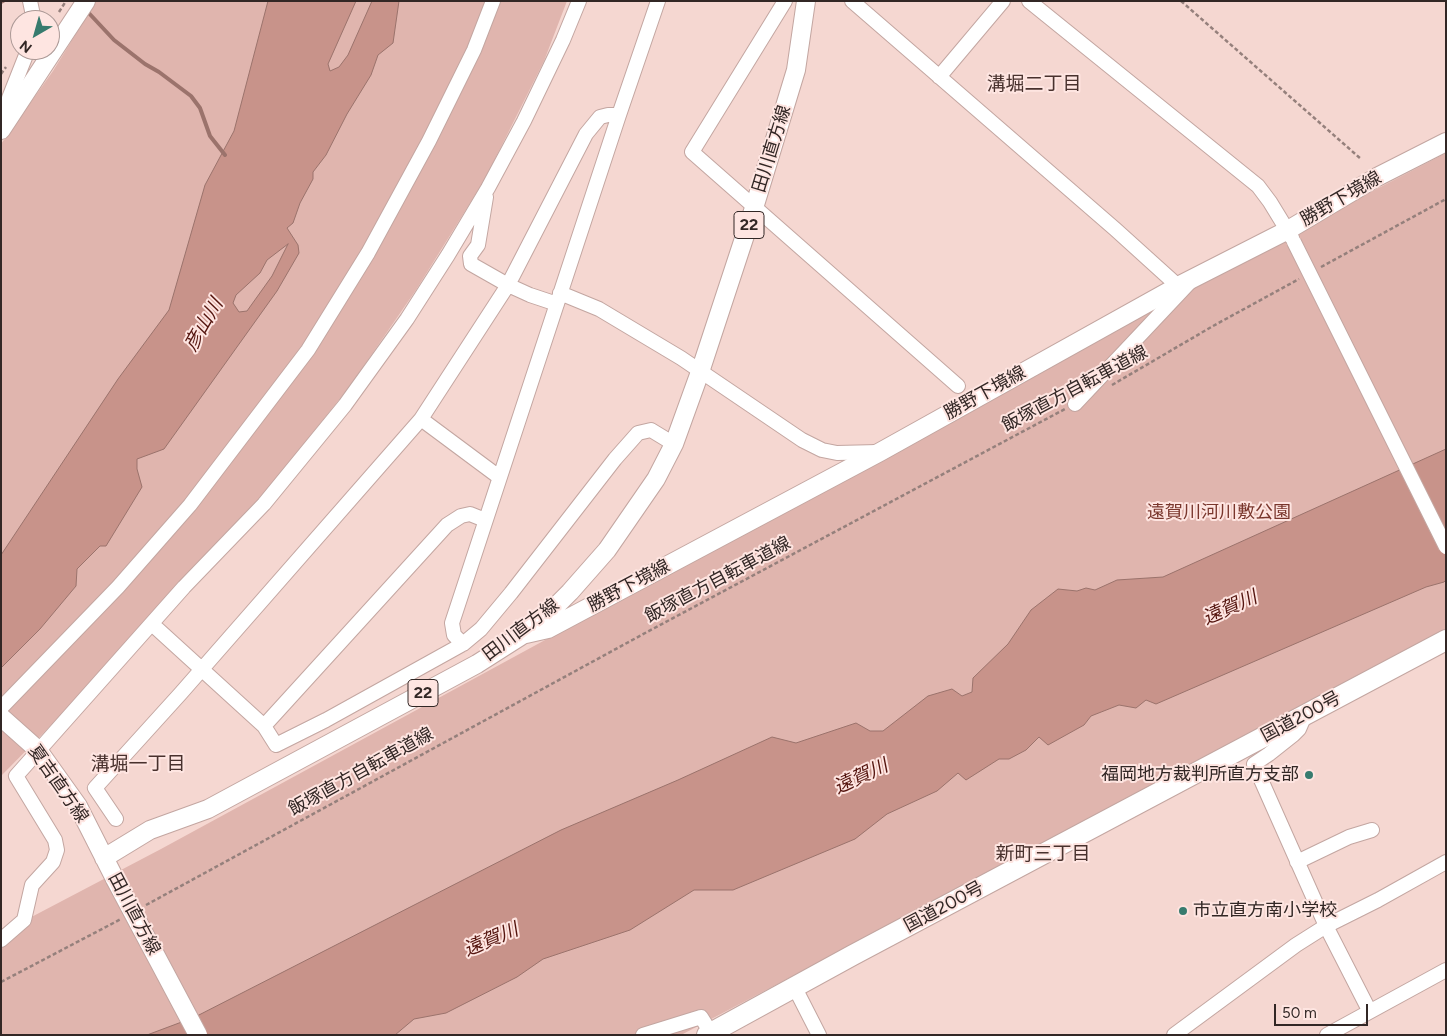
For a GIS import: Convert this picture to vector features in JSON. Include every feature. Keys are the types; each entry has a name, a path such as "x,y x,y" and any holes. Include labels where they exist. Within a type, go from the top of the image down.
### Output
{"highway":[{"name":"国道200号","path":"709,1034 795,988 853,954 1446,640"}],"main road":[{"path":"3,128 86,1"},
{"name":"田川直方線","path":"198,1035 104,858 150,830 208,809 477,664 521,636 545,616 570,592 607,550 656,479 674,444 700,372 754,208 796,70 806,1"},
{"name":"勝野下境線","path":"521,636 548,629 880,452 1195,277 1291,236 1377,178 1446,142"},
{"name":"夏吉直方線","path":"1,717 34,747 78,806 104,858"}],"street":[{"path":"1,708 118,587 190,505 308,350 368,253 429,141 474,50 493,1"},
{"path":"1,940 24,920 32,885 53,862 57,850 55,840 16,776 34,747 264,504 345,405 407,319 488,188 524,121 563,40 579,1"},
{"path":"463,644 454,635 452,624 658,1"},
{"path":"785,1 692,152 958,386"},
{"path":"852,1 1178,286"},
{"path":"939,77 1003,1"},
{"path":"1029,1 1252,180 1270,202 1291,236 1446,547"},
{"path":"3,128 9,98 24,60"},
{"path":"116,819 95,788 421,419 508,285 586,134 600,117 619,115"},
{"path":"488,188 478,245 470,256 472,264 508,285 530,295 559,299 599,310 681,358 802,440 822,450 837,453 880,452"},
{"path":"1075,404 1195,277"},
{"path":"421,419 499,478"},
{"path":"152,624 264,726 276,745 326,720 463,644 480,630 505,600 638,433 651,430 674,444"},
{"path":"264,726 447,526 461,516 470,514 485,520"},
{"path":"1301,717 1299,729 1254,764 1326,926 1369,1010"},
{"path":"1297,862 1372,830"},
{"path":"1174,1035 1296,945 1326,926 1378,900 1446,862"},
{"path":"1327,1035 1369,1010 1446,970"},
{"path":"795,988 819,1035"},
{"path":"643,1035 701,1017 709,1034"}],"path":[{"path":"1181,1 1361,159"},
{"path":"1314,271 1446,199"},
{"name":"飯塚直方自転車道線","path":"1106,388 1306,276"},
{"name":"飯塚直方自転車道線","path":"140,908 647,632 1075,404"},
{"path":"1,982 123,918"}],"green space":[{"path":"96,1 567,1 544,61 485,179 416,290 350,386 263,495 73,703 1,776 1,144 60,60"},
{"name":"遠賀川河川敷公園","path":"1446,153 1446,631 681,1035 1,1035 1,933 161,849 1315,221"}],"water":[{"name":"彦山川","path":"268,1 356,1 328,64 330,71 339,67 348,55 372,1 399,1 393,43 378,55 371,75 347,114 326,155 313,172 313,179 300,203 293,223 287,228 298,245 299,253 277,291 164,449 137,459 137,469 142,487 106,546 100,546 77,569 76,586 40,629 1,668 1,555 118,379 169,310 205,185 234,131","holes":["288,244 272,276 247,311 239,312 233,303 236,295 260,273 267,260"]},
{"name":"遠賀川","path":"1446,449 1446,580 1444,582 1426,587 1156,704 1146,700 1136,708 1119,705 1091,716 1084,725 1048,745 1039,737 1026,750 1009,759 999,759 966,780 958,773 937,791 887,814 855,839 733,890 694,890 630,930 543,959 517,977 446,1013 414,1019 395,1035 147,1035 195,1017 561,830 772,737 796,743 856,723 870,731 883,731 928,696 952,689 962,696 972,692 973,678 1008,644 1031,610 1058,589 1077,591 1086,588 1095,590 1117,580 1163,577"}],"waterway":[{"path":"86,10 114,40 191,96 200,108 210,136 225,155"}],"place":[{"name":"福岡地方裁判所直方支部","path":"1309,775"},
{"name":"市立直方南小学校","path":"1183,911"}],"district":[{"name":"溝堀二丁目","path":"1034,84"},
{"name":"溝堀一丁目","path":"138,764"},
{"name":"新町三丁目","path":"1043,854"}]}
